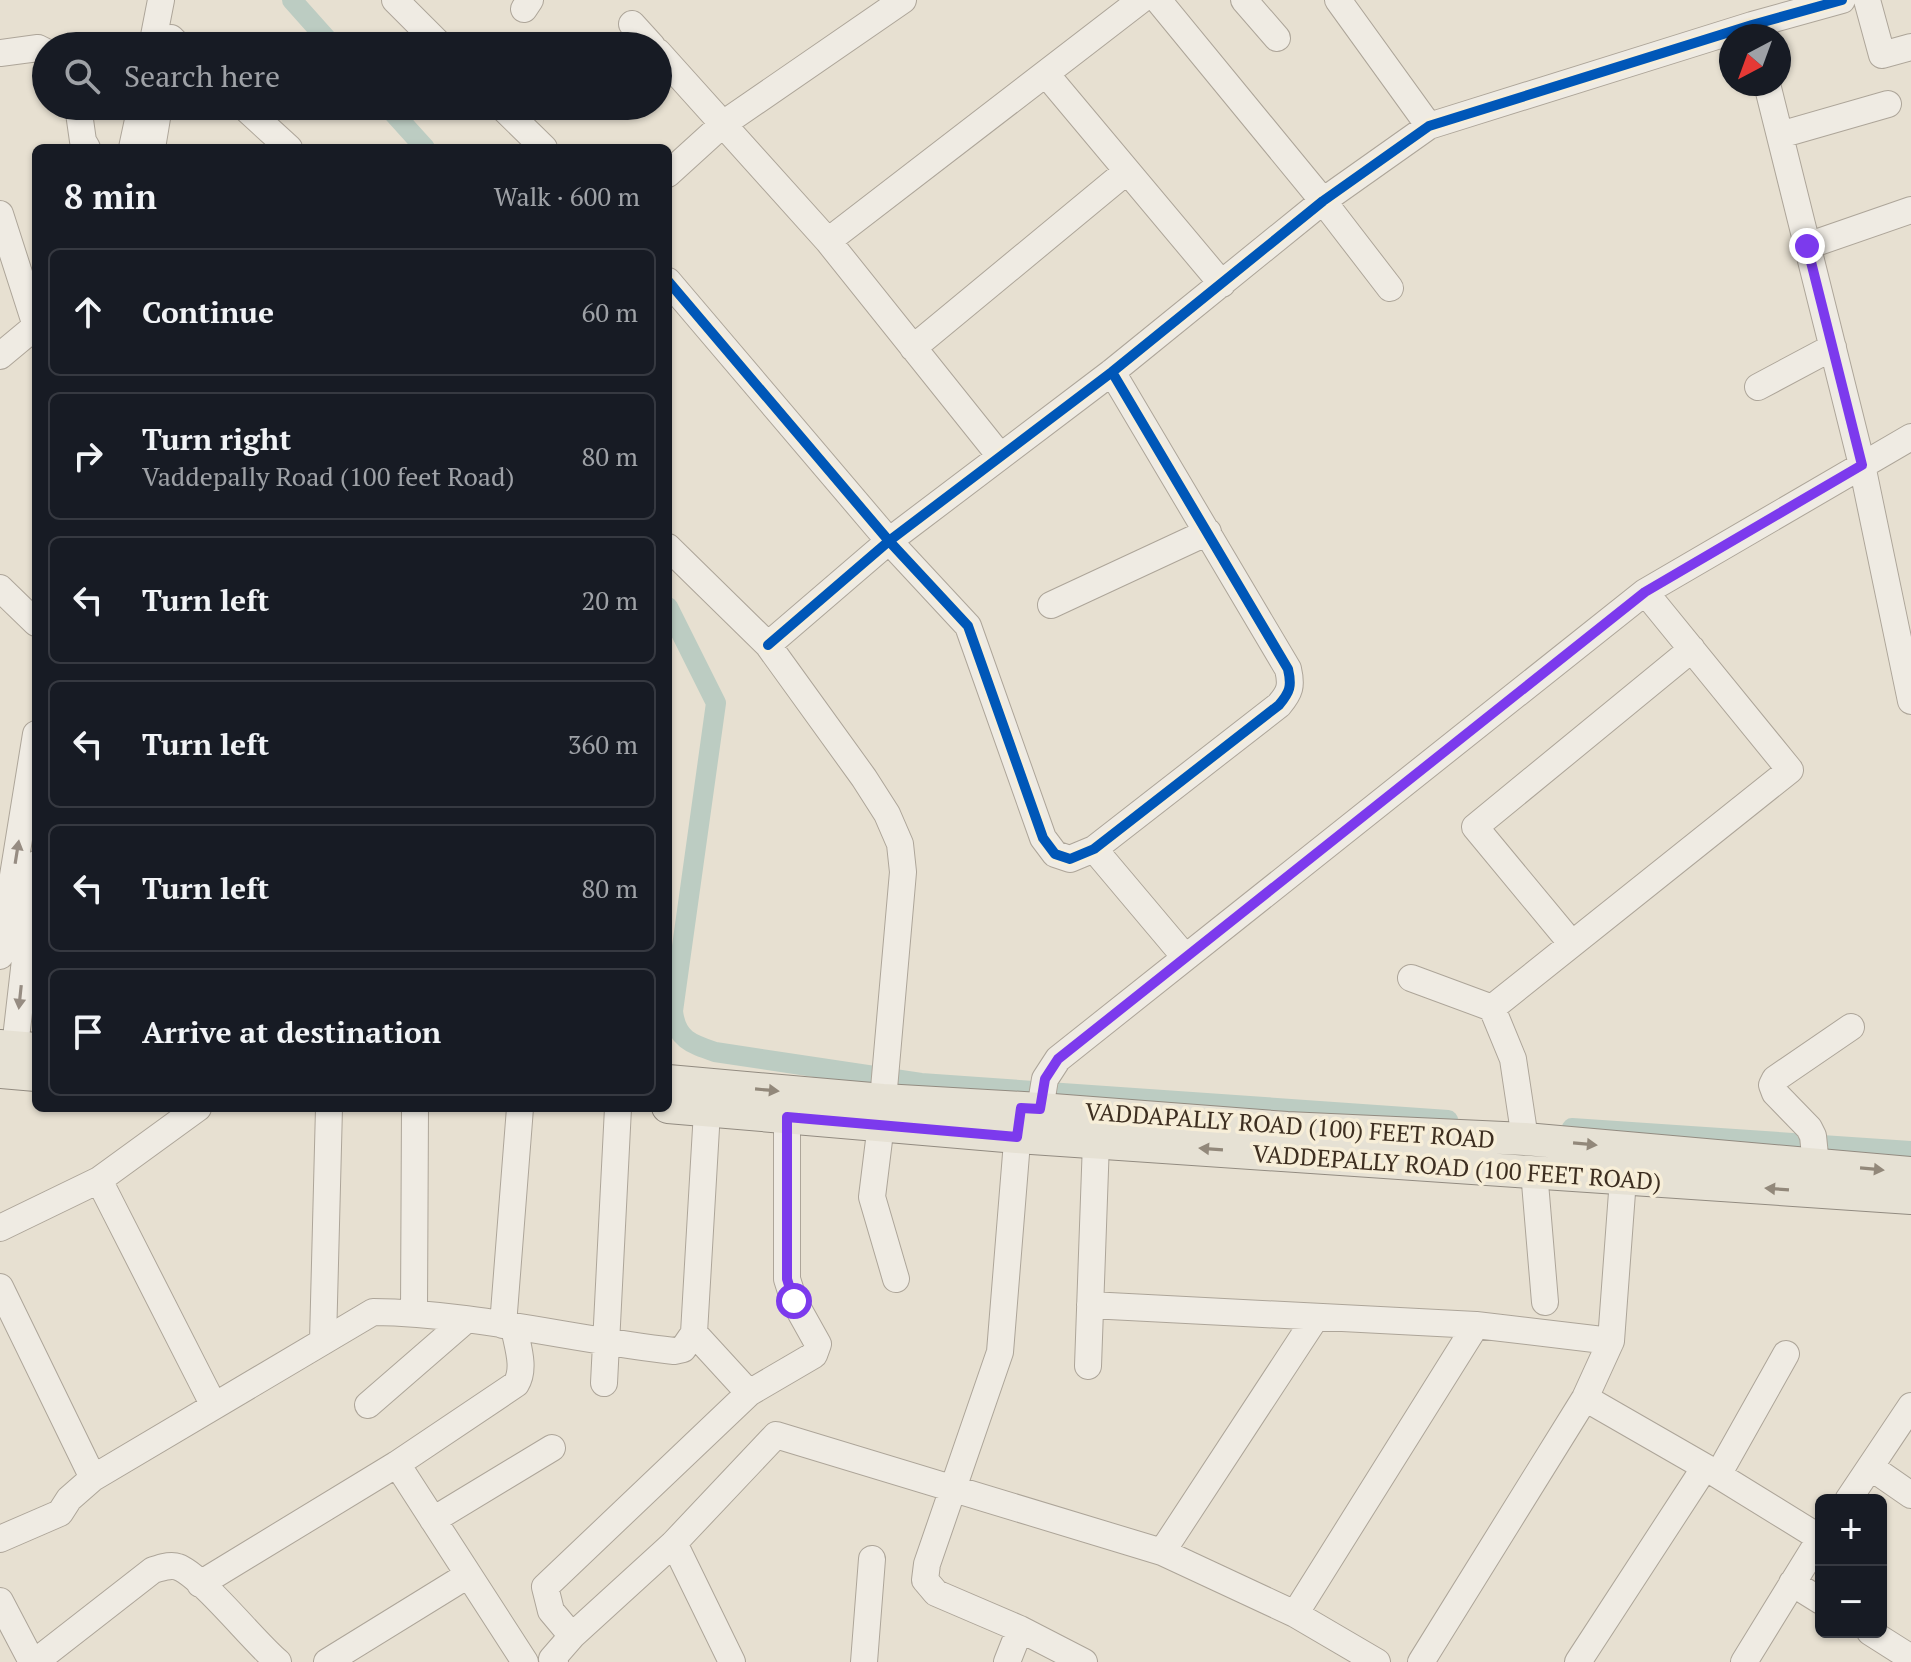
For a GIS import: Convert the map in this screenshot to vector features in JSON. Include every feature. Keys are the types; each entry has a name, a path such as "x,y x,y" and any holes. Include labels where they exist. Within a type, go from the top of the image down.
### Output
{"main road":[{"name":"VADDAPALLY ROAD (100) FEET ROAD","path":"686,1098 884,1094 1287,1128 1524,1126 1815,1150 1911,1173"},
{"path":"686,1098 787,1117 884,1094"},
{"name":"VADDEPALLY ROAD (100 FEET ROAD)","path":"1033,1106 1096,1142 1911,1198"}],"street":[{"path":"161,0 166,32"},
{"path":"170,32 177,0"},
{"path":"395,0 427,32"},
{"path":"672,170 723,124 903,0"},
{"path":"828,241 1141,0"},
{"path":"1158,0 1323,201 1390,288"},
{"path":"1244,0 1277,38"},
{"path":"1338,0 1429,126"},
{"path":"1867,0 1882,55 1911,47"},
{"path":"768,645 889,541 1112,372 1323,201 1429,126 1751,20 1838,1"},
{"path":"632,24 639,32"},
{"path":"0,53 32,49"},
{"path":"672,68 828,241 1000,456"},
{"path":"1046,74 1222,284"},
{"path":"1770,96 1862,465 1901,603 1910,691"},
{"path":"1780,135 1888,104"},
{"path":"80,120 85,144"},
{"path":"133,144 138,120"},
{"path":"153,144 157,120"},
{"path":"258,120 285,144"},
{"path":"515,120 540,144"},
{"path":"913,348 1127,171"},
{"path":"1807,246 1911,210"},
{"path":"0,214 32,314"},
{"path":"672,286 889,541 968,626 1043,838 1055,854 1070,859 1094,849 1279,705 1289,693 1292,683 1288,669 1112,372"},
{"path":"0,356 32,329"},
{"path":"1758,387 1833,347"},
{"path":"1084,1662 1020,1629 936,1593 925,1580 927,1564 1000,1352 1033,1106 1058,1059 1645,592 1911,437"},
{"path":"1051,605 1208,532"},
{"path":"672,551 768,645 864,778 887,814 900,844 903,872 872,1197 896,1279"},
{"path":"0,588 32,619"},
{"path":"1492,1008 1790,770 1645,592"},
{"path":"1572,944 1475,827 1692,649"},
{"path":"16,1060 13,937 32,769"},
{"path":"1094,849 1185,957"},
{"path":"13,937 32,877"},
{"path":"1411,978 1492,1008 1513,1059 1524,1126"},
{"path":"1815,1150 1809,1128 1775,1093 1772,1085 1775,1079 1851,1027"},
{"path":"0,1539 60,1513 69,1499 93,1478 373,1312 414,1312 605,1344 674,1351 683,1349 694,1333 686,1098"},
{"path":"0,1228 99,1180 192,1112"},
{"path":"323,1341 329,1112"},
{"path":"414,1312 415,1112"},
{"path":"200,1584 397,1464 516,1384 521,1364 508,1326 520,1112"},
{"path":"604,1383 618,1112"},
{"path":"572,1636 551,1611 545,1587 749,1393 814,1355 818,1349 794,1301 787,1279 787,1117"},
{"path":"1088,1366 1096,1142"},
{"path":"1534,1171 1545,1302"},
{"path":"1421,1662 1585,1398 1611,1341 1623,1179"},
{"path":"99,1180 214,1406"},
{"path":"0,1287 93,1478"},
{"path":"1090,1305 1476,1325 1611,1341"},
{"path":"1162,1552 1316,1317"},
{"path":"368,1405 466,1320"},
{"path":"1295,1614 1476,1325"},
{"path":"694,1333 749,1393"},
{"path":"1578,1662 1712,1471 1786,1354"},
{"path":"1585,1398 1815,1535"},
{"path":"1852,1494 1911,1406"},
{"path":"551,1661 572,1636 674,1543 776,1435 1162,1552 1295,1614 1377,1662"},
{"path":"433,1520 552,1448"},
{"path":"397,1464 525,1662"},
{"path":"1872,1468 1911,1495"},
{"path":"674,1543 732,1662"},
{"path":"1744,1662 1815,1546"},
{"path":"864,1662 872,1559"},
{"path":"0,1601 34,1662 153,1570 178,1567 200,1584 263,1658"},
{"path":"327,1662 468,1575"},
{"path":"1792,1583 1815,1597"},
{"path":"1007,1662 1020,1629"},
{"path":"1878,1638 1903,1657"}],"waterway":[{"path":"292,0 321,32"},
{"path":"400,120 421,144"},
{"path":"672,615 716,703 673,1011 677,1028 692,1043 715,1052 921,1083 1448,1120"},
{"path":"1572,1128 1911,1151"}],"cycle path":[{"path":"768,645 889,541 1112,372 1323,201 1429,126 1842,0"},
{"path":"672,286 889,541 968,626 1043,838 1055,854 1070,859 1094,849 1279,705 1290,684 1288,669 1112,372"}],"route":[{"path":"794,1301 787,1279 787,1117 1017,1137 1021,1108 1040,1109 1045,1079 1058,1059 1185,957 1645,592 1862,465 1807,246"}]}
